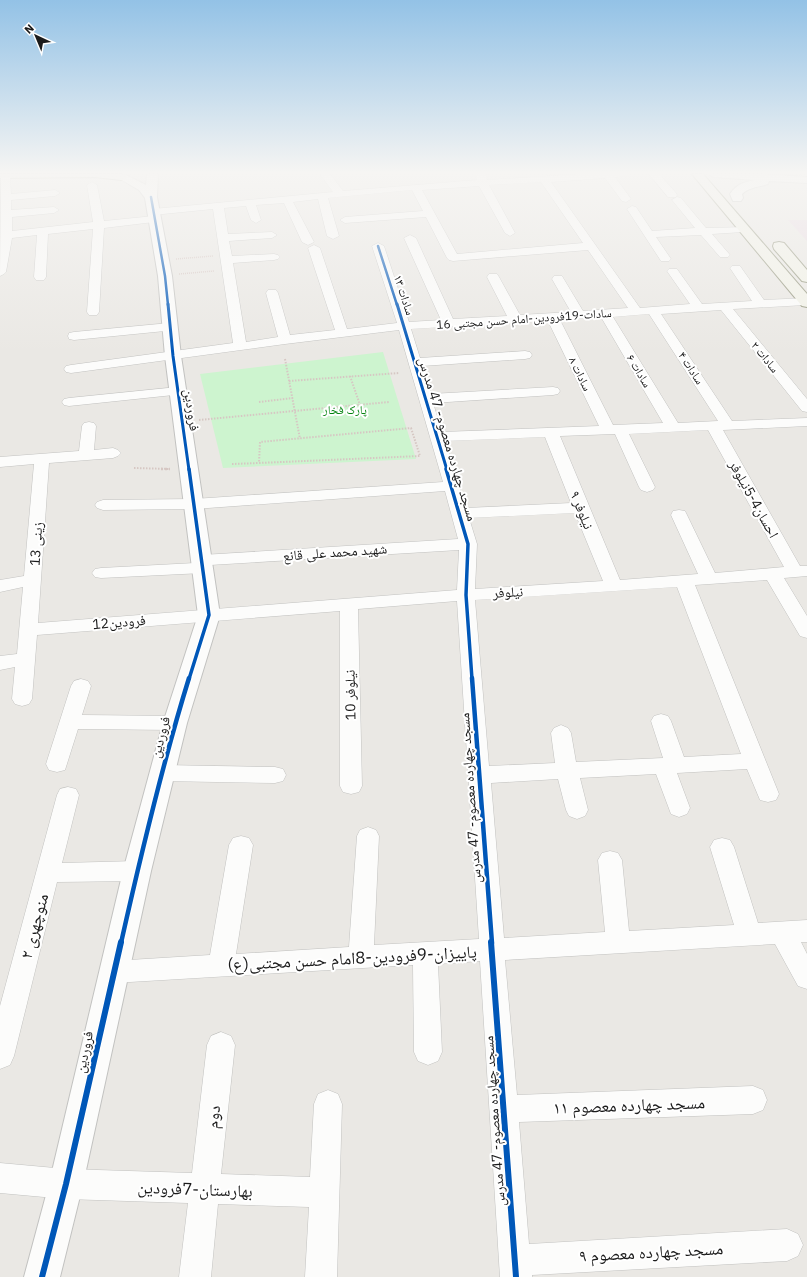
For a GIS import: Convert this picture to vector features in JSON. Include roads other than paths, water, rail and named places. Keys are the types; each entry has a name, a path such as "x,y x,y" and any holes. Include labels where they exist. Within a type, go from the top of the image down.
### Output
{"main road":[{"path":"747,234 806,302"},
{"path":"770,236 807,278"}],"street":[{"path":"0,272 4,236 23,234"},
{"path":"40,277 44,234"},
{"path":"93,312 98,234"},
{"name":"فروردین","path":"42,1277 66,1184 136,871 175,723 209,615 173,356 165,276 157,234"},
{"path":"223,234 226,262 240,346"},
{"path":"305,234 311,245 342,333"},
{"path":"440,234 453,258 591,246"},
{"path":"582,234 637,312"},
{"path":"648,234 656,234"},
{"path":"648,234 665,259"},
{"path":"707,234 724,254"},
{"path":"224,238 272,235"},
{"path":"410,238 449,324"},
{"name":"سادات ۱۳","path":"378,246 404,326"},
{"path":"226,262 274,257"},
{"path":"736,268 761,304"},
{"path":"673,271 699,308"},
{"path":"492,277 516,320"},
{"path":"558,279 579,315"},
{"path":"272,293 285,340"},
{"name":"سادات-19فرودین-امام حسن مجتبی 16","path":"71,369 285,340 404,326 806,302"},
{"name":"سادات ۲","path":"724,306 807,408"},
{"name":"سادات ۴","path":"654,311 720,425"},
{"name":"سادات ۶","path":"604,314 673,427"},
{"name":"سادات ۸","path":"552,317 646,488"},
{"name":"مسجد چهارده معصوم- 47 مدرس","path":"404,326 407,367 425,399 468,544 466,595 516,1269"},
{"path":"74,336 170,327"},
{"path":"407,367 525,355"},
{"path":"69,402 178,391"},
{"path":"425,399 553,391"},
{"path":"436,437 807,422"},
{"name":"احسان4-5نیلوفر","path":"720,425 801,571"},
{"path":"86,455 89,426"},
{"name":"نیلوفر ۹","path":"551,432 614,586"},
{"path":"0,462 114,453"},
{"name":"زینی 13","path":"22,699 29,630 42,458"},
{"path":"103,505 194,504 452,486"},
{"path":"459,513 581,508"},
{"path":"679,515 709,579"},
{"name":"شهید محمد علی قانع","path":"101,573 468,544"},
{"name":"نیلوفر","path":"209,615 466,595 684,581 801,571"},
{"path":"773,574 807,632"},
{"path":"0,586 33,580"},
{"path":"684,581 768,794"},
{"name":"نیلوفر 10","path":"349,604 351,786"},
{"name":"12فرودین","path":"29,630 209,615"},
{"path":"0,663 26,659"},
{"path":"57,764 81,686"},
{"path":"661,721 679,808"},
{"path":"69,722 175,723"},
{"path":"561,733 567,771 577,810"},
{"path":"480,775 755,761"},
{"path":"162,773 275,774"},
{"name":"منوچهری ۲","path":"0,1056 68,795"},
{"path":"361,958 368,836"},
{"path":"221,966 241,845"},
{"path":"722,847 748,934"},
{"path":"610,860 618,942"},
{"path":"48,873 136,871"},
{"name":"پاییزان-9فرودین-8امام حسن مجتبی(ع)","path":"113,972 807,931"},
{"path":"782,932 807,978"},
{"path":"425,954 428,1052"},
{"name":"دوم","path":"195,1277 221,1045"},
{"name":"مسجد چهارده معصوم ۱۱","path":"504,1109 753,1100"},
{"path":"321,1277 328,1104"},
{"name":"بهارستان-7فرودین","path":"0,1178 66,1184 325,1193"},
{"name":"مسجد چهارده معصوم ۹","path":"516,1269 787,1245"}],"park label":[{"name":"پارک فخار","path":"345,410"}]}
